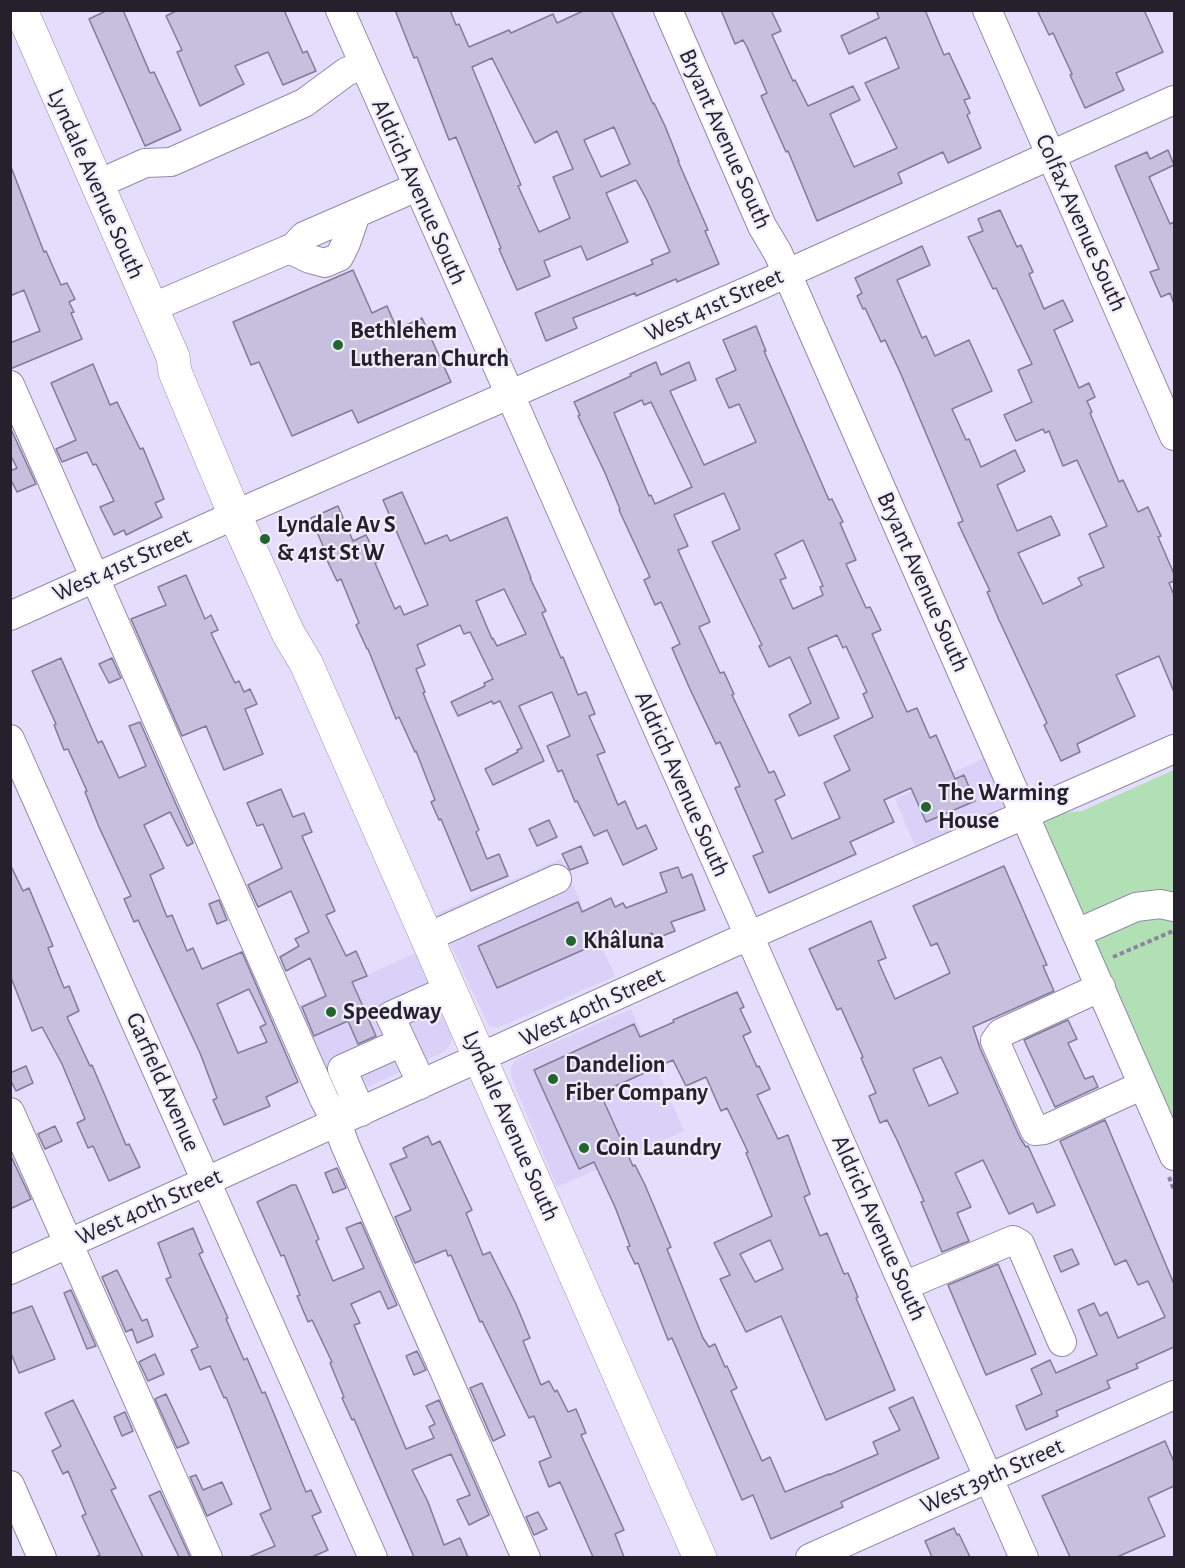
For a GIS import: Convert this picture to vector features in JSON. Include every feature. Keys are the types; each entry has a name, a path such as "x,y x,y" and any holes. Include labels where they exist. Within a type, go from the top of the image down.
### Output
{"main road":[{"name":"Lyndale Avenue South","path":"21,10 173,357 175,372 243,511 288,633 306,663 700,1557"}],"street":[{"name":"Aldrich Avenue South","path":"340,10 1024,1557"},
{"name":"Bryant Avenue South","path":"668,10 762,226 787,273 1026,814 1174,1156"},
{"name":"Colfax Avenue South","path":"987,10 1174,436"},
{"path":"96,185 145,163 171,162 293,108 304,103 346,72 363,64"},
{"name":"West 41st Street","path":"10,616 243,511 787,273 1174,99"},
{"path":"151,308 289,249 304,236 417,187"},
{"path":"10,385 315,1077 349,1117"},
{"name":"Garfield Avenue","path":"10,739 373,1557"},
{"name":"West 40th Street","path":"10,1270 750,936 1174,749"},
{"path":"428,937 557,879"},
{"path":"1077,933 1136,907 1160,904 1174,907"},
{"path":"1101,987 1001,1033 994,1041 1035,1131 1044,1130 1143,1085"},
{"path":"420,1085 390,1016 450,989"},
{"path":"402,1042 342,1069 354,1167 526,1557"},
{"path":"10,1112 208,1557"},
{"path":"904,1286 1012,1240 1020,1244 1062,1342"},
{"name":"West 39th Street","path":"810,1557 1174,1395"},
{"path":"10,1485 42,1557"}],"path":[{"path":"1106,960 1173,931 1174,933"}],"shaded area":[{"path":"991,755 1010,807 978,827 958,828 915,846 895,799"},
{"path":"561,859 615,976 497,1028 489,1026 436,914"},
{"path":"416,953 452,1034 451,1043 445,1051 329,1105 285,1012"},
{"path":"631,1009 684,1131 557,1187 512,1079 513,1063 519,1058"}],"green space":[{"path":"1174,770 1174,1127 1043,826 1047,820 1064,813 1082,811"}],"building":[{"path":"108,10 123,10 150,73 154,72 181,130 145,146 89,19"},
{"path":"178,10 284,10 303,53 307,51 316,71 283,85 268,52 235,66 244,84 200,106 177,52 182,50 166,16"},
{"path":"395,10 450,10 469,47 509,30 511,33 553,14 557,23 585,10 611,10 665,126 708,230 705,231 719,264 677,282 676,279 636,296 635,293 573,318 577,328 546,341 535,313 653,264 651,260 670,252 647,200 636,180 606,193 628,242 587,260 581,246 544,261 550,276 517,290 456,137 449,140 417,57 414,58","holes":["492,58 535,143 557,131 573,169 553,177 570,218 539,232 518,186 521,185 472,67","614,127 630,164 601,177 584,140"]},
{"path":"721,10 771,10 781,31 772,35 793,81 795,80 808,106 853,86 860,100 830,114 854,167 897,148 865,83 899,68 886,37 849,54 841,36 879,18 876,10 925,10 944,55 949,53 970,98 964,100 970,113 967,115 981,148 948,163 943,152 898,173 902,183 817,221 788,151 786,152 761,96 767,93 747,47 743,40 735,44"},
{"path":"1037,10 1144,10 1163,52 1116,73 1124,90 1085,108 1053,33 1049,35"},
{"path":"1168,150 1174,165 1149,177 1170,224 1174,222 1174,304 1170,293 1161,297 1150,272 1159,269 1115,166 1147,152 1150,159"},
{"path":"11,167 44,252 46,251 61,285 67,283 75,299 69,302 82,339 10,369 10,343 40,331 24,290 10,296"},
{"path":"1000,210 1017,247 1021,245 1033,272 1029,274 1044,309 1063,300 1073,321 1054,330 1079,388 1089,383 1095,397 1087,401 1092,412 1090,413 1119,482 1123,480 1138,512 1148,507 1174,574 1174,581 1169,583 1174,595 1174,692 1159,656 1116,675 1135,716 1077,744 1080,752 1061,761 1044,725 1047,723 987,592 990,591 958,523 963,521 900,372 885,340 881,342 857,296 862,293 855,278 922,246 930,265 897,280 922,338 926,336 935,356 969,340 992,391 952,409 966,440 969,439 981,467 1015,450 1025,471 997,485 1017,531 1051,516 1060,535 1018,553 1043,604 1082,585 1078,578 1104,567 1089,534 1107,526 1077,460 1063,466 1049,431 1045,433 1043,429 1016,441 1004,415 1032,402 1018,370 1032,364 996,288 993,289 968,237 983,231 978,219"},
{"name":"Bethlehem Lutheran Church","path":"353,270 372,313 387,306 397,329 422,318 451,382 358,423 352,410 292,436 259,362 251,365 233,322"},
{"path":"756,326 766,351 764,351 829,500 832,499 843,522 840,523 856,560 846,564 866,608 870,607 881,630 872,634 907,712 917,708 930,738 936,735 955,779 964,775 975,801 926,822 911,788 884,800 894,822 850,842 856,854 769,893 753,856 763,852 735,788 740,786 720,742 716,744 672,648 680,644 661,602 655,605 644,580 650,577 578,416 580,415 574,402 656,362 661,375 689,362 696,380 670,391 704,465 756,442 739,404 729,408 716,379 736,370 723,340","holes":["642,400 644,405 651,402 692,487 655,504 651,495 649,496 614,413","724,493 740,529 712,542 762,645 759,646 769,667 790,657 811,703 789,715 799,736 839,718 808,648 837,635 843,648 846,646 867,692 863,694 873,717 834,736 850,770 824,783 840,818 792,839 775,800 785,795 774,771 769,773 732,695 734,694 724,672 720,673 699,627 710,622 678,550 688,546 674,515","803,540 823,586 820,587 823,595 793,609 780,580 786,578 775,554"]},
{"path":"93,364 110,405 117,402 140,449 143,448 164,499 155,503 162,517 126,535 124,530 114,535 100,507 114,501 96,464 93,465 87,452 62,462 56,449 76,440 51,383"},
{"path":"10,427 36,484 17,492 10,478 10,471 17,468 10,454"},
{"path":"402,492 425,544 447,535 450,541 507,517 530,578 546,611 542,613 561,658 563,657 578,695 586,692 595,714 589,716 605,752 597,755 618,805 625,801 637,829 646,825 657,849 623,865 607,830 594,836 577,801 575,802 562,770 558,772 547,746 570,736 552,692 519,706 544,761 493,785 485,769 522,748 500,701 493,704 492,701 458,716 451,702 485,686 484,683 493,679 470,632 464,634 460,625 417,645 425,665 416,669 425,692 423,693 479,830 476,832 487,859 499,854 508,876 471,891 441,819 439,820 431,802 435,800 416,751 399,717 396,719 356,625 359,623 341,579 337,581 311,518 338,506 353,541 366,535 379,561 375,563 395,609 400,606 404,615 428,605 383,500","holes":["504,589 526,634 497,646 476,601"]},
{"path":"186,575 205,619 211,615 218,630 211,633 235,683 239,681 244,692 250,689 257,704 245,709 263,754 224,770 206,726 182,736 131,619 166,605 158,587"},
{"path":"61,658 98,743 102,741 119,778 146,766 129,726 140,722 193,843 187,846 170,812 144,825 164,868 150,875 167,917 172,915 187,951 193,948 202,969 242,952 298,1082 266,1097 270,1106 224,1125 213,1100 217,1098 200,1053 138,920 134,922 124,899 131,896 99,827 85,792 87,791 68,749 64,750 54,725 56,724 32,671","holes":["249,989 266,1024 260,1027 267,1042 238,1053 217,1004"]},
{"path":"112,658 121,678 109,683 99,664"},
{"path":"281,789 293,817 304,813 312,832 302,836 335,911 326,915 346,956 356,951 367,976 352,982 376,1036 358,1044 348,1021 314,1036 302,1007 326,996 310,958 286,971 280,957 299,946 295,939 309,932 291,891 258,907 248,885 282,868 263,824 257,826 247,803"},
{"path":"549,820 557,837 537,846 529,829"},
{"path":"581,846 588,863 570,870 562,854"},
{"path":"10,864 23,891 29,888 53,946 48,948 64,988 69,986 79,1011 67,1017 90,1066 92,1065 126,1145 129,1144 140,1167 109,1181 93,1146 88,1148 77,1123 85,1119 62,1064 42,1027 32,1031 10,975"},
{"path":"1004,866 1047,965 1043,966 1054,991 973,1027 1020,1138 1026,1147 1028,1146 1055,1205 1037,1213 1033,1203 1009,1214 983,1160 955,1173 971,1207 957,1213 969,1241 942,1252 921,1202 924,1201 897,1140 887,1120 880,1123 869,1096 876,1093 861,1058 863,1057 841,1008 837,1010 809,949 871,921 886,958 878,961 895,999 950,973 937,943 931,946 913,906","holes":["941,1057 958,1093 929,1106 913,1069"]},
{"path":"678,867 682,878 692,874 705,910 671,922 675,931 655,939 652,933 623,947 621,943 615,947 610,938 497,988 478,946 578,902 582,912 611,898 615,907 623,903 626,908 667,892 660,873"},
{"path":"219,900 227,920 217,924 209,904"},
{"path":"737,992 744,1007 740,1009 751,1032 743,1036 770,1089 757,1095 778,1139 788,1135 810,1194 804,1197 820,1236 827,1233 844,1274 848,1273 858,1297 856,1298 895,1390 826,1420 781,1316 746,1332 720,1279 730,1275 714,1243 772,1216 746,1153 748,1152 727,1108 721,1111 706,1077 686,1086 673,1060 600,1093 633,1166 635,1165 645,1185 671,1247 667,1249 703,1338 709,1347 715,1344 737,1388 731,1391 762,1461 770,1457 785,1492 829,1475 878,1454 873,1442 900,1430 889,1408 913,1397 939,1458 841,1502 843,1507 771,1539 753,1495 742,1500 672,1338 668,1340 638,1263 635,1264 627,1247 630,1246 615,1207 594,1162 579,1169 534,1070 634,1024 640,1037 674,1022 673,1020","holes":["770,1240 783,1269 755,1282 740,1254"]},
{"path":"1068,1020 1077,1039 1068,1043 1085,1079 1093,1076 1098,1087 1055,1107 1024,1040"},
{"path":"26,1066 33,1083 16,1091 10,1079 10,1073"},
{"path":"1105,1120 1174,1284 1174,1347 1136,1364 1138,1368 1107,1381 1110,1388 1056,1411 1058,1416 1026,1430 1016,1406 1042,1394 1031,1369 1050,1360 1056,1373 1097,1355 1078,1310 1094,1303 1100,1316 1107,1312 1118,1338 1165,1317 1148,1281 1138,1285 1126,1260 1115,1265 1060,1141"},
{"path":"55,1126 62,1141 45,1149 38,1134"},
{"path":"428,1136 432,1145 440,1141 472,1210 466,1213 483,1255 490,1252 516,1304 530,1338 523,1341 541,1385 549,1381 555,1392 557,1390 568,1412 576,1409 586,1433 581,1435 624,1530 615,1534 624,1557 593,1557 560,1482 549,1487 539,1462 551,1457 534,1416 529,1418 482,1321 480,1322 451,1255 448,1256 446,1250 415,1263 395,1217 411,1210 390,1164 407,1157 403,1148"},
{"path":"10,1154 31,1199 10,1209"},
{"path":"337,1168 346,1188 333,1193 325,1173"},
{"path":"296,1185 319,1239 316,1241 333,1281 364,1268 346,1228 361,1222 397,1305 388,1309 380,1291 351,1304 360,1323 354,1325 406,1449 434,1438 429,1427 435,1424 426,1406 439,1400 489,1515 469,1525 457,1500 470,1495 451,1454 412,1470 428,1502 444,1545 460,1538 468,1557 414,1557 354,1419 352,1420 342,1398 344,1397 330,1363 332,1362 312,1320 308,1322 284,1255 281,1256 257,1202"},
{"path":"193,1228 203,1252 199,1254 244,1360 247,1358 262,1393 265,1392 306,1492 311,1490 321,1512 312,1516 328,1550 312,1557 249,1557 275,1546 260,1514 271,1509 226,1397 224,1398 210,1366 200,1370 191,1350 198,1347 166,1279 171,1277 158,1243"},
{"path":"1072,1249 1079,1264 1061,1272 1054,1256"},
{"path":"998,1264 1036,1354 986,1375 948,1285"},
{"path":"117,1270 142,1321 147,1319 153,1336 137,1343 132,1329 126,1332 102,1277"},
{"path":"71,1290 96,1346 87,1349 64,1293"},
{"path":"32,1306 55,1359 19,1373 10,1351 10,1314"},
{"path":"417,1351 426,1370 414,1375 406,1356"},
{"path":"155,1354 164,1374 148,1381 139,1362"},
{"path":"482,1383 505,1435 493,1441 470,1388"},
{"path":"166,1394 189,1443 177,1448 155,1399"},
{"path":"73,1400 116,1488 111,1490 143,1557 95,1557 100,1555 82,1516 86,1514 68,1471 63,1474 52,1451 61,1446 45,1413"},
{"path":"125,1412 133,1431 122,1436 114,1417"},
{"path":"1165,1441 1174,1462 1174,1486 1148,1498 1165,1536 1117,1557 1070,1557 1042,1496"},
{"path":"196,1475 203,1490 222,1482 232,1504 207,1516 190,1477"},
{"path":"160,1491 190,1557 179,1557 149,1496"},
{"path":"538,1512 547,1529 534,1535 526,1517"},
{"path":"954,1528 970,1557 932,1557 925,1541"}],"place":[{"name":"Bethlehem Lutheran Church","path":"338,345"},
{"name":"Lyndale Av S & 41st St W","path":"265,539"},
{"name":"The Warming House","path":"926,807"},
{"name":"Khâluna","path":"571,941"},
{"name":"Speedway","path":"331,1012"},
{"name":"Dandelion Fiber Company","path":"553,1079"},
{"name":"Coin Laundry","path":"584,1148"}]}
